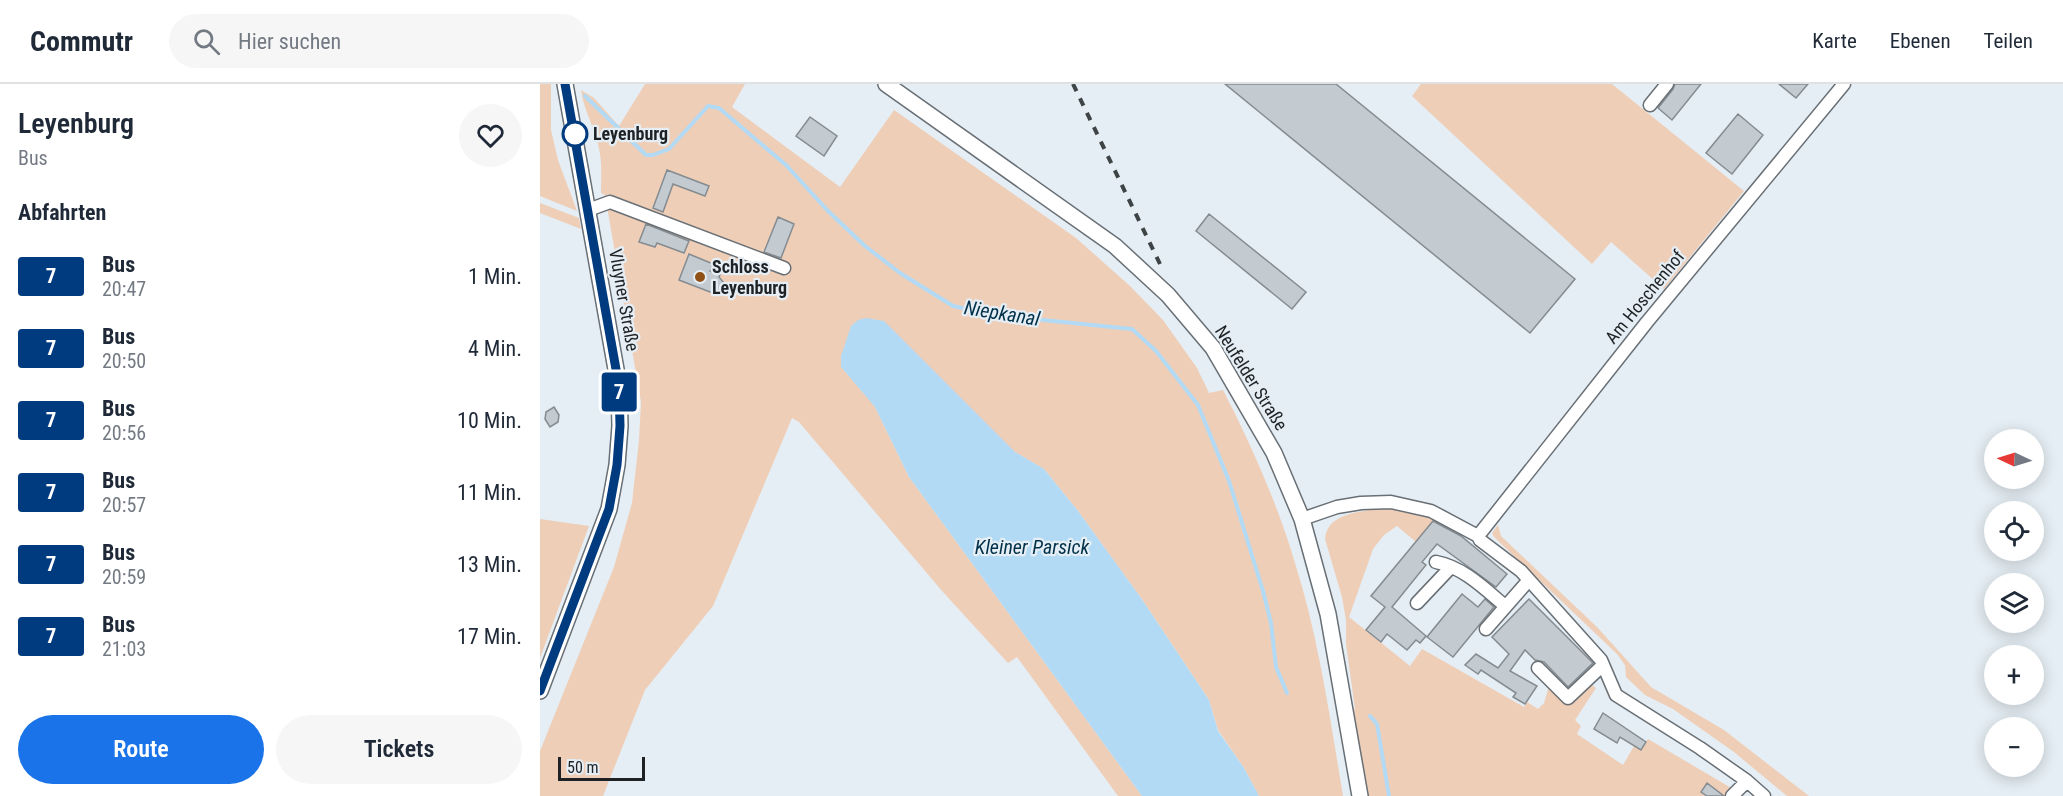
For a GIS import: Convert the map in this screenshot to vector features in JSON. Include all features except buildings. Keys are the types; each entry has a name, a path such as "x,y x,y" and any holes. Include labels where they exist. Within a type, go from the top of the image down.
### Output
{"main road":[{"name":"Vluyner Straße","path":"540,691 609,509 617,465 620,426 619,386 565,84"},
{"name":"Neufelder Straße","path":"886,84 1115,246 1168,295 1213,348 1275,453 1302,519 1328,614 1360,796"}],"street":[{"path":"1650,105 1667,84"},
{"name":"Am Hoschenhof","path":"1478,536 1647,322 1844,84"},
{"path":"588,210 610,201 784,268"},
{"path":"1302,519 1337,507 1391,502 1431,511 1478,536 1480,540 1521,571 1601,660 1616,695 1700,748 1764,796"},
{"path":"1436,562 1461,571 1505,606"},
{"path":"1418,603 1451,567"},
{"path":"1485,629 1529,580"},
{"path":"1538,668 1568,698 1603,665"},
{"path":"1732,796 1747,781"}],"shaded area":[{"path":"540,84 551,84 551,130 558,160 577,211 540,196"},
{"path":"645,84 745,84 732,107 840,187 894,110 1076,238 1130,286 1163,320 1197,368 1209,393 1223,390 1263,475 1288,541 1311,620 1343,796 1259,796 1244,768 1218,730 1209,700 1141,598 1078,511 1044,469 1015,452 864,392 875,407 909,477 1142,796 1118,796 1017,657 1008,663 942,591 799,422 792,418 713,606 645,690 603,796 540,796 540,751 614,567 632,503 639,440 641,402 605,195 601,193 600,154 581,90 594,98 619,126"},
{"path":"1421,84 1612,84 1744,191 1664,289 1611,242 1592,264 1412,96"},
{"path":"540,203 579,218 581,229 540,213"},
{"path":"1382,508 1437,517 1416,542 1397,526 1384,535 1373,549 1349,617 1410,666 1422,649 1524,707 1527,702 1538,709 1544,703 1549,686 1568,705 1589,683 1596,688 1575,720 1581,726 1577,734 1623,765 1634,746 1641,750 1648,739 1733,789 1740,796 1368,796 1353,710 1355,709 1346,644 1346,620 1342,597 1325,539 1327,530 1339,518 1356,512"},
{"path":"540,519 589,526 540,658"},
{"path":"1498,525 1501,536 1598,628 1651,687 1724,730 1809,796 1787,796 1734,752 1673,709 1645,695 1626,677 1625,665 1617,654 1494,537 1492,533"}],"water":[{"name":"Kleiner Parsick","path":"866,318 884,321 1015,452 1044,469 1078,511 1141,598 1209,700 1218,731 1244,768 1259,796 1142,796 909,477 875,407 841,367 841,356 851,326 858,320"}],"waterway":[{"name":"Niepkanal","path":"585,96 646,155 669,149 708,106 719,108 786,165 828,211 865,246 900,273 953,306 995,315 1132,329 1156,351 1198,405 1229,481 1263,591 1271,623 1276,667 1287,693"},
{"name":"Niepkanal","path":"1370,716 1377,724 1389,796"}],"railway":[{"path":"1073,84 1160,264"}],"bus line":[{"name":"7","path":"540,691 609,509 614,488 620,426 619,386 565,84"}],"place":[{"name":"Leyenburg","path":"575,134"},
{"name":"Schloss Leyenburg","path":"700,277"}]}
